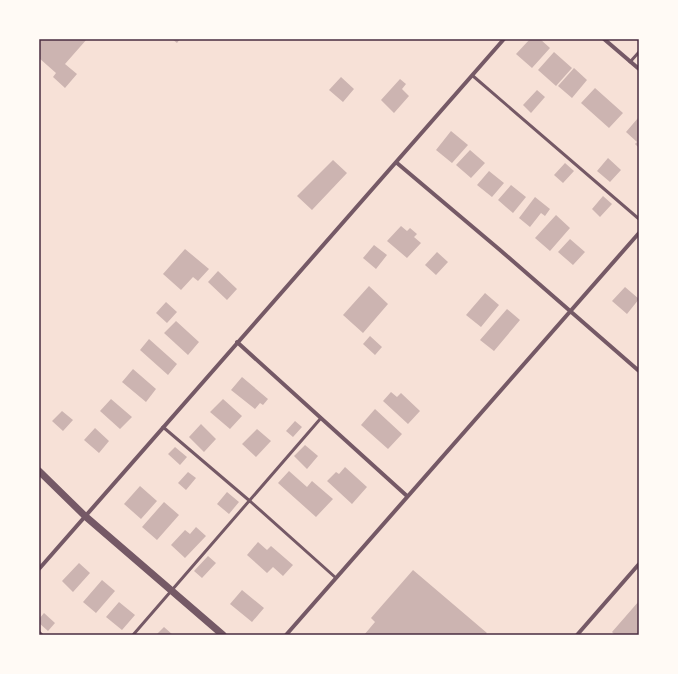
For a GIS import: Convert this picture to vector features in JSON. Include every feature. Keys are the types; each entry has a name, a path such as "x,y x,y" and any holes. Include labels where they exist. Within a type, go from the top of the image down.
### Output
{"street":[{"path":"39,569 237,342 268,310 397,163 504,39"},
{"path":"604,39 639,69"},
{"path":"397,163 639,371"},
{"path":"286,635 639,233"},
{"path":"237,342 407,496"},
{"path":"39,470 85,516 223,635"},
{"path":"577,635 639,564"},
{"path":"580,631 585,635"}],"lane":[{"path":"630,62 639,52"},
{"path":"473,76 639,219"},
{"path":"133,635 251,502 321,418"},
{"path":"163,427 251,502 336,578"},
{"path":"39,632 42,635"}],"building":[{"path":"39,39 87,39 65,64 77,74 65,88 53,77 56,73 39,58"},
{"path":"172,39 180,39 177,43"},
{"path":"530,39 540,39 550,48 532,68 516,54"},
{"path":"554,52 572,68 556,86 538,70"},
{"path":"574,68 587,80 572,98 558,86"},
{"path":"341,77 354,89 343,102 329,90"},
{"path":"400,79 406,84 402,89 409,96 394,113 381,100"},
{"path":"595,88 623,113 609,128 581,103"},
{"path":"537,90 545,97 531,113 523,105"},
{"path":"638,118 639,148 635,144 637,142 626,132"},
{"path":"451,131 468,145 452,163 436,150"},
{"path":"470,150 485,163 471,178 456,165"},
{"path":"608,158 621,170 610,182 597,171"},
{"path":"333,160 347,173 312,210 297,196"},
{"path":"565,163 574,171 563,183 554,175"},
{"path":"489,171 504,183 492,197 477,185"},
{"path":"511,185 526,197 513,213 498,200"},
{"path":"603,196 612,204 600,217 592,209"},
{"path":"535,197 550,209 545,216 541,213 530,227 519,218"},
{"path":"556,215 570,228 550,251 535,238"},
{"path":"401,226 407,231 410,228 417,234 414,237 421,243 407,258 387,241"},
{"path":"570,239 585,252 573,265 558,252"},
{"path":"374,245 387,255 376,269 363,258"},
{"path":"185,249 209,269 198,281 193,277 181,290 163,274"},
{"path":"437,252 448,262 436,275 425,265"},
{"path":"218,271 237,289 227,300 208,282"},
{"path":"369,286 388,304 363,333 343,315"},
{"path":"625,287 639,299 627,314 612,301"},
{"path":"485,293 499,305 481,327 466,315"},
{"path":"166,302 177,312 167,323 156,313"},
{"path":"507,309 520,320 494,351 480,340"},
{"path":"176,321 199,342 188,355 164,333"},
{"path":"370,336 382,347 375,355 363,344"},
{"path":"149,339 177,364 168,375 140,350"},
{"path":"133,369 156,389 146,402 122,382"},
{"path":"242,377 268,399 263,405 260,403 255,409 231,390"},
{"path":"391,392 397,397 401,393 420,411 408,424 383,401"},
{"path":"111,399 132,417 120,429 100,411"},
{"path":"223,399 242,416 230,429 210,412"},
{"path":"375,409 402,434 388,449 361,425"},
{"path":"62,411 73,420 63,431 52,421"},
{"path":"295,421 302,427 293,437 286,431"},
{"path":"201,424 216,439 204,452 189,437"},
{"path":"95,428 109,441 99,453 84,440"},
{"path":"257,429 271,441 256,457 242,444"},
{"path":"305,445 318,456 307,469 294,456"},
{"path":"175,447 187,457 180,465 168,454"},
{"path":"345,467 367,487 352,504 327,481 336,472 339,474"},
{"path":"289,471 307,487 312,481 333,499 316,517 278,483"},
{"path":"188,472 196,478 186,490 178,483"},
{"path":"140,486 157,501 141,519 124,504"},
{"path":"227,492 239,502 229,514 217,504"},
{"path":"164,502 179,515 157,540 142,527"},
{"path":"196,527 206,536 185,558 171,545 185,530 190,534"},
{"path":"258,542 267,550 271,546 293,565 283,576 273,567 267,573 247,555"},
{"path":"208,556 216,563 202,578 194,571"},
{"path":"79,563 90,573 73,592 62,581"},
{"path":"413,570 487,633 485,635 364,635 375,622 371,618"},
{"path":"102,580 115,591 96,613 83,602"},
{"path":"242,590 264,608 252,622 230,604"},
{"path":"639,601 639,635 615,635 612,632"},
{"path":"119,602 135,615 122,630 106,617"},
{"path":"44,613 55,623 48,631 39,623 39,619"},
{"path":"164,627 173,635 156,635"}]}
